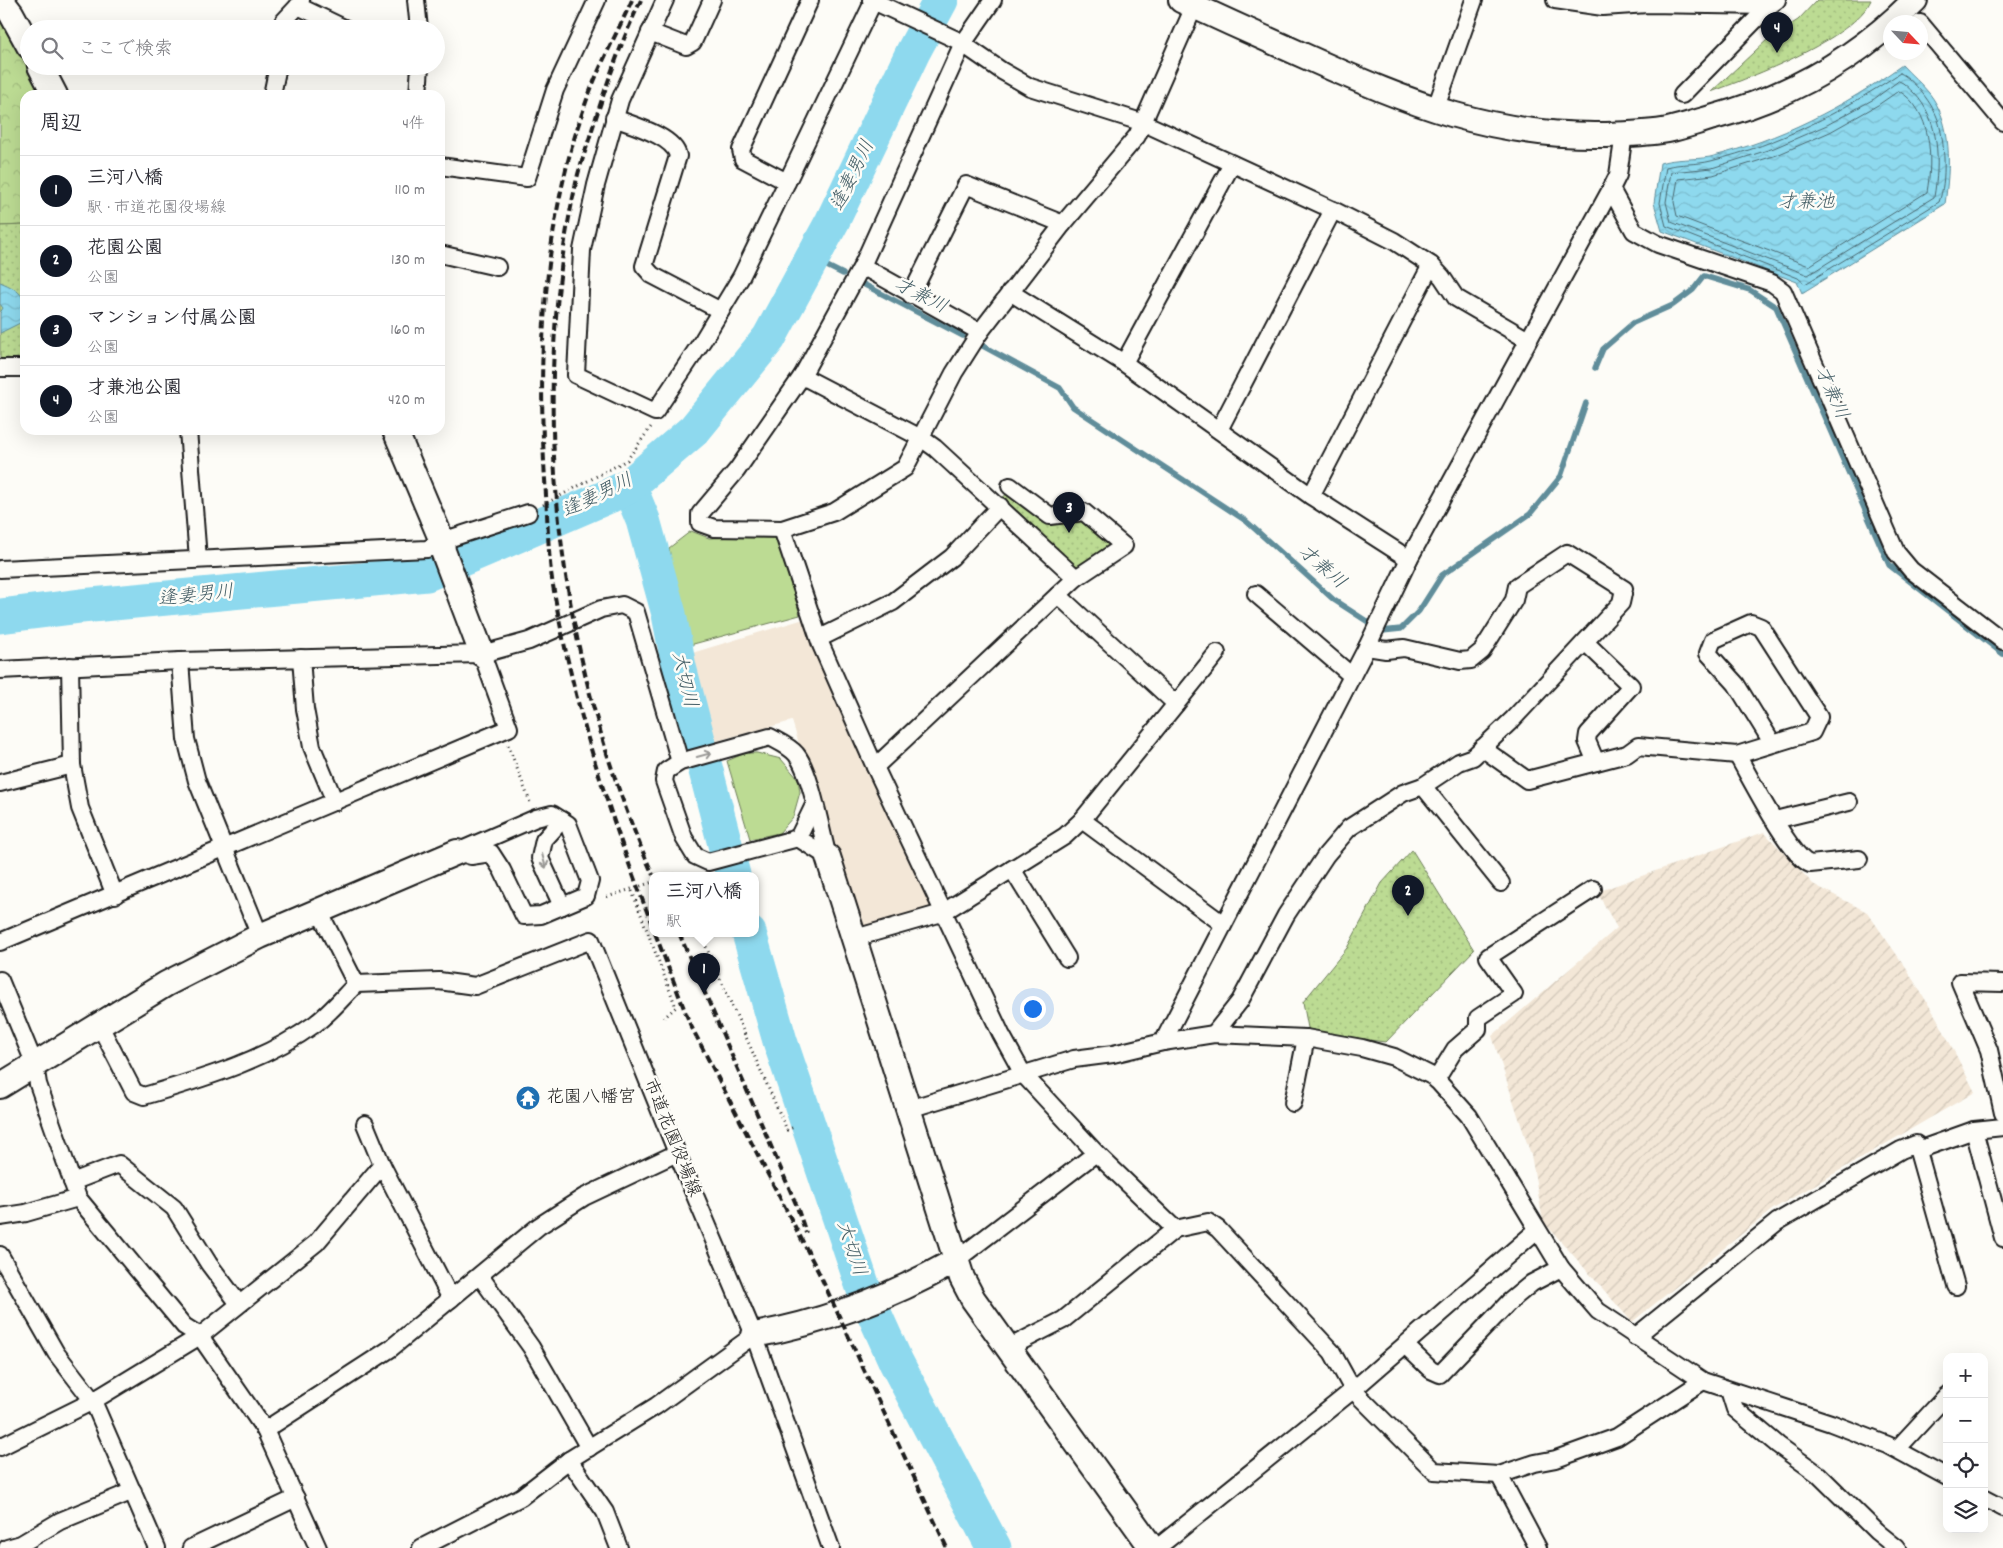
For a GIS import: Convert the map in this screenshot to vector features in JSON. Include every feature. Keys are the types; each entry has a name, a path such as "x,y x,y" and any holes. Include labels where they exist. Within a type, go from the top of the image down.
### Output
{"street":[{"path":"1,0 20,30"},
{"path":"416,0 418,20"},
{"path":"445,167 527,178 555,90 597,0"},
{"path":"665,0 620,100 596,185 582,250 575,373 578,377 655,412 741,277 876,2 959,43 1030,87 1144,123 1333,210 1394,241 1431,265 1442,277 1456,298 1528,340"},
{"path":"650,32 686,46 693,42 712,0"},
{"path":"787,182 740,156 810,0"},
{"path":"993,0 959,43 862,266 802,376 737,470 700,514 700,523 714,528 782,529 834,512 905,468 954,373 980,332 1063,224 1137,136 1144,123 1191,2 1382,91 1467,120 1540,133 1624,134 1667,130 1736,111 1797,88 1848,58 1913,11 2003,122"},
{"path":"1435,110 1474,0"},
{"path":"1555,0 1603,7 1648,4 1773,3"},
{"path":"285,20 300,3 330,20"},
{"path":"1682,95 1773,3"},
{"path":"45,75 52,90"},
{"path":"273,90 276,75"},
{"path":"418,90 419,75"},
{"path":"614,118 642,128 673,144 678,156 644,266 652,275 721,311"},
{"path":"1163,1042 1352,676 1409,559 1611,189 1618,175 1624,134"},
{"path":"1124,364 1232,164"},
{"path":"911,295 966,185 1063,224"},
{"path":"1611,189 1634,231 1658,244 1772,283 1783,291 1896,552 1911,570 2003,641"},
{"path":"1219,430 1333,210"},
{"path":"445,255 497,267"},
{"path":"1311,496 1431,265"},
{"path":"862,266 980,332"},
{"path":"1010,292 1124,364 1311,496 1409,559"},
{"path":"0,368 20,368"},
{"path":"802,376 921,438 936,448 1076,578"},
{"path":"188,435 198,559"},
{"path":"0,942 509,728 470,627 443,546 397,435"},
{"path":"875,767 1076,578 1124,546 1084,512 1050,516 1010,486"},
{"path":"820,638 893,602 922,581 952,557 1000,506"},
{"path":"0,569 427,549 443,546 528,513"},
{"path":"782,529 820,638 875,767 942,913 1001,1034 1023,1074 1096,1152 1176,1229"},
{"path":"1214,1034 1240,1001 1286,915 1326,855 1349,828 1403,793 1423,786 1459,762 1474,757 1622,603 1624,590 1567,553 1562,554 1517,586 1514,600 1482,651 1471,660 1460,661 1404,648 1386,650 1373,633"},
{"path":"1256,594 1352,676"},
{"path":"1058,595 1176,704"},
{"path":"0,670 180,661 482,654 529,640 602,609 622,605 636,612 680,762"},
{"path":"1482,748 1527,780 1627,754 1638,746 1737,755 1773,744 1812,732 1819,717 1761,628 1752,623 1713,640 1708,653 1736,684 1773,744"},
{"path":"1585,642 1631,686 1588,734 1587,741 1596,762"},
{"path":"855,938 942,913 1065,836 1082,820 1217,653"},
{"path":"301,658 305,709 312,747 335,802"},
{"path":"180,661 186,739 197,781 260,936"},
{"path":"70,666 72,765 80,808 115,895"},
{"path":"828,857 798,838 708,862 695,856 684,838 664,781 666,771 680,762 770,737 784,744 796,755 806,774 828,857 956,1261 973,1299 1152,1548"},
{"path":"1737,755 1787,842 1803,861 1810,864 1859,860"},
{"path":"0,782 72,765"},
{"path":"1423,786 1501,883"},
{"path":"1775,820 1849,802"},
{"path":"798,838 814,805"},
{"path":"0,1086 98,1024 166,984 260,936 536,818 552,814 568,824 590,881 586,896 541,915 524,916 502,870 491,853"},
{"path":"562,820 544,840 540,858 562,906"},
{"path":"1082,820 1223,924"},
{"path":"491,853 502,833"},
{"path":"457,852 471,856 491,853"},
{"path":"1012,869 1067,958"},
{"path":"1436,1080 1455,1049 1478,1029 1478,1018 1514,994 1488,957 1593,889"},
{"path":"98,1024 134,1092 144,1096 212,1076 269,1052 316,1023 356,984 319,911"},
{"name":"市道花園役場線","path":"356,984 439,981 475,986 591,940 676,1154 754,1335 831,1548"},
{"path":"0,980 34,1065 38,1084 78,1198 184,1326 200,1336 265,1430 318,1548"},
{"path":"2003,983 1960,982 1990,1050 2003,1113"},
{"path":"909,1109 1074,1059 1113,1054 1163,1042 1214,1034 1306,1038 1362,1048 1394,1057 1436,1080 1469,1116 1561,1268 1598,1311 1703,1381 1831,1423 1897,1449 1943,1475"},
{"path":"1293,1103 1306,1038"},
{"path":"365,1124 382,1166 451,1299"},
{"path":"1918,1150 1974,1130 2003,1127"},
{"path":"1974,1130 1996,1188 2003,1238"},
{"path":"1635,1337 1777,1222 1901,1150 1916,1144 1956,1286"},
{"path":"421,1548 521,1497 570,1460 656,1406 754,1335 796,1327 848,1312 919,1281 956,1261 1096,1152"},
{"path":"265,1430 390,1349 540,1226 584,1197 676,1154"},
{"path":"72,1182 118,1164 174,1208 203,1256 239,1304"},
{"path":"0,1448 93,1401 200,1336 316,1243 382,1166"},
{"path":"0,1217 26,1213 78,1198"},
{"path":"1008,1348 1063,1320 1176,1229 1208,1222 1218,1229 1332,1352 1353,1390 1434,1471 1499,1475 1535,1463 1556,1459 1617,1437 1703,1381"},
{"path":"1157,1548 1406,1346 1537,1230"},
{"path":"0,1255 56,1353 93,1401 134,1491 157,1548"},
{"path":"1406,1346 1431,1370 1440,1374 1509,1302 1532,1283 1561,1268"},
{"path":"480,1276 531,1347 589,1448"},
{"path":"1729,1390 1735,1409 1778,1445 1818,1474 1877,1532 1897,1548"},
{"path":"1897,1449 1944,1398"},
{"path":"570,1460 605,1512 619,1548"},
{"path":"1499,1475 1538,1548"},
{"path":"6,1548 21,1544 60,1521 134,1491"},
{"path":"191,1548 296,1498"},
{"path":"1988,1500 2003,1508"}],"path":[{"path":"528,513 628,460 651,427 655,412"},
{"path":"502,731 531,804"},
{"path":"607,897 632,891 649,884"},
{"path":"632,891 649,936"},
{"path":"649,937 676,1008 664,1018"},
{"path":"702,937 787,1130 794,1127"}],"shaded area":[{"path":"804,619 940,907 857,932 792,721 713,742 692,653"},
{"path":"1764,832 1813,884 1867,912 1904,965 1938,1020 1975,1092 1773,1209 1632,1322 1543,1221 1531,1155 1492,1036 1617,928 1597,892"}],"green space":[{"path":"1817,0 1871,0 1861,15 1844,29 1823,42 1775,67 1711,92 1768,39 1798,20"},
{"path":"0,16 20,55 20,75 31,75 38,90 20,90 20,225 0,226"},
{"path":"20,225 20,361 0,361 0,226"},
{"path":"1009,492 1047,520 1082,515 1117,545 1077,572 1001,499"},
{"path":"691,531 709,538 778,536 800,615 686,646 669,548"},
{"path":"745,753 757,753 781,759 798,779 800,792 793,817 779,833 750,839 727,761"},
{"path":"1412,850 1474,950 1386,1042 1309,1033 1303,1002 1347,948 1382,883"}],"water":[{"name":"才兼池","path":"1902,65 1929,93 1937,105 1942,118 1948,146 1948,176 1945,204 1802,293 1797,282 1662,231 1654,203 1660,163 1672,160 1710,157 1736,150 1786,131 1857,95"},
{"path":"0,282 20,294 20,323 0,333 0,313 3,308 0,304"}],"waterway":[{"name":"逢妻男川","path":"0,616 81,606 427,574 629,486 694,430 769,338 832,222 913,52 941,0"},
{"name":"才兼川","path":"815,251 825,265 843,274"},
{"name":"才兼川","path":"1595,368 1603,349 1633,323 1673,305 1693,290 1704,276 1750,290 1776,307 1889,565 2003,654"},
{"name":"才兼川","path":"863,284 963,336"},
{"name":"才兼川","path":"981,345 1060,388 1073,407 1246,521 1334,600 1382,631 1401,629 1419,611 1442,575 1530,514 1561,476 1586,403"},
{"name":"大切川","path":"629,486 643,520 669,614 679,667 732,872"},
{"name":"大切川","path":"750,937 780,1041 865,1293 896,1362 994,1548"}],"railway":[{"path":"632,0 585,105 570,152 559,200 546,298 542,397 549,555 562,635 595,762 622,845 649,917"},
{"path":"641,0 613,67 576,181 560,273 553,360 554,448 561,537 575,625 595,712 621,795 652,872"},
{"path":"657,937 690,1024 819,1273 947,1548"},
{"path":"681,937 796,1204 806,1233"}],"place":[{"name":"才兼池公園","path":"1777,53"},
{"name":"マンション付属公園","path":"1069,533"},
{"name":"花園公園","path":"1408,916"},
{"name":"三河八橋","path":"704,994"},
{"name":"花園八幡宮","path":"528,1098"}]}
